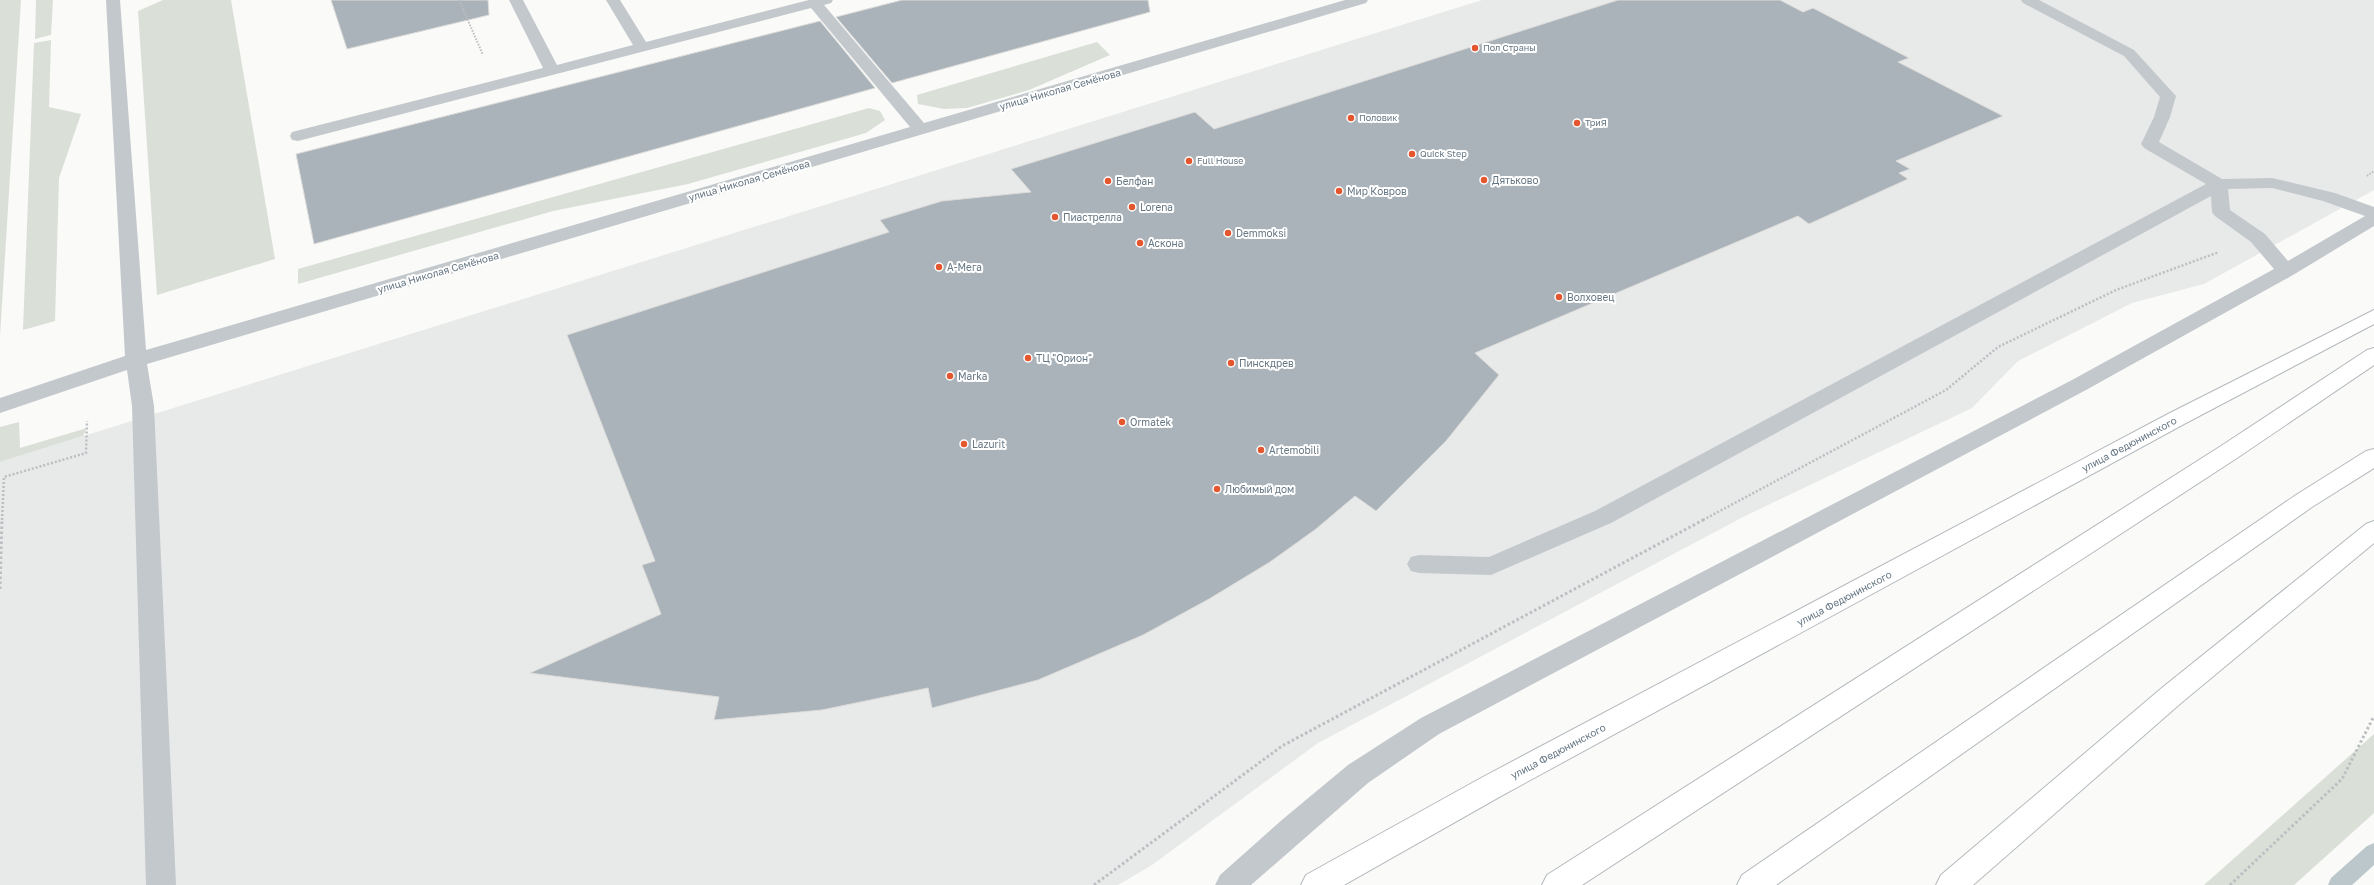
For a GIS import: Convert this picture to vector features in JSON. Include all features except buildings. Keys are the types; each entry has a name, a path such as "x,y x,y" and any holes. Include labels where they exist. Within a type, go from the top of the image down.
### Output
{"main road":[{"name":"улица Федюнинского","path":"1316,885 1490,787 2176,419 2374,316"},
{"path":"1557,885 2223,456 2374,355"},
{"path":"1752,885 2304,501 2374,457"},
{"path":"1951,885 2172,694 2374,530"}],"street":[{"path":"113,0 136,360 143,406 162,885"},
{"path":"516,0 552,70"},
{"path":"613,0 642,47"},
{"name":"улица Николая Семёнова","path":"0,406 136,360 1361,0"},
{"path":"2028,0 2129,53 2168,96 2162,118 2150,144 2219,184"},
{"path":"298,136 820,1 921,130"},
{"path":"1419,564 1491,566 1603,517 2219,184 2272,183 2328,197 2374,213"},
{"path":"2219,184 2221,212 2258,238 2286,271"},
{"path":"1230,885 1293,828 1358,774 1430,726 2079,385 2286,271 2374,218"}],"path":[{"path":"459,0 496,85"},
{"path":"2328,197 2374,171"},
{"path":"1094,885 1282,746 1946,390 1998,347 2116,290 2258,238"},
{"path":"0,589 4,478 86,453 87,421"},
{"path":"2230,885 2342,780 2374,716"}],"shaded area":[{"path":"0,0 21,0 0,336"},
{"path":"36,0 53,0 51,35 35,39"},
{"path":"163,0 231,0 275,259 157,295 138,11"},
{"path":"1482,0 2374,0 2374,190 2204,284 2132,303 2018,361 1972,408 1745,516 1318,743 1152,865 1118,885 0,885 0,462"},
{"path":"51,40 49,107 81,114 59,178 55,321 23,330 34,43"},
{"path":"1097,42 1110,55 1029,90 967,108 944,109 918,104 917,95"},
{"path":"869,108 880,111 885,120 866,133 688,184 553,211 298,284 298,269"},
{"path":"19,422 20,448 87,428 83,436 0,462 0,427"},
{"path":"2374,734 2374,813 2294,885 2204,885"}],"waterway":[{"path":"2338,885 2374,852"}],"place":[{"name":"Пол Страны","path":"1475,48"},
{"name":"Половик","path":"1351,118"},
{"name":"ТриЯ","path":"1577,123"},
{"name":"Quick Step","path":"1412,154"},
{"name":"Full House","path":"1189,161"},
{"name":"Дятьково","path":"1484,180"},
{"name":"Белфан","path":"1108,181"},
{"name":"Мир Ковров","path":"1339,191"},
{"name":"Lorena","path":"1132,207"},
{"name":"Пиастрелла","path":"1055,217"},
{"name":"Demmoksi","path":"1228,233"},
{"name":"Аскона","path":"1140,243"},
{"name":"А-Мега","path":"939,267"},
{"name":"Волховец","path":"1559,297"},
{"name":"ТЦ \"Орион\"","path":"1028,358"},
{"name":"Пинскдрев","path":"1231,363"},
{"name":"Marka","path":"950,376"},
{"name":"Ormatek","path":"1122,422"},
{"name":"Lazurit","path":"964,444"},
{"name":"Artemobili","path":"1261,450"},
{"name":"Любимый дом","path":"1217,489"}]}
